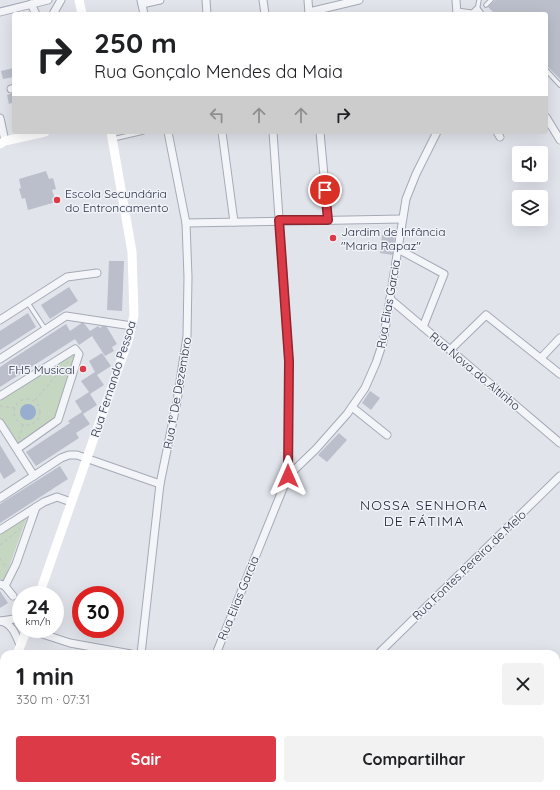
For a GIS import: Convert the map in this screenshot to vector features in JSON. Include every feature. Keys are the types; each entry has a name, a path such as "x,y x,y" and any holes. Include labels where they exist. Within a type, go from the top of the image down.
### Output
{"street":[{"path":"0,12 33,9 48,0"},
{"path":"54,12 61,0"},
{"path":"79,0 82,12"},
{"path":"144,12 141,2 160,0"},
{"path":"206,0 208,12"},
{"path":"263,0 265,12"},
{"path":"308,0 309,12"},
{"path":"313,12 360,0"},
{"path":"456,0 457,12"},
{"path":"0,118 3,142 37,134"},
{"path":"548,120 560,140"},
{"name":"Rua 1º De Dezembro","path":"141,650 160,484 177,401 187,336 188,277 186,223 168,134"},
{"path":"222,134 234,222"},
{"path":"273,134 289,361 288,476"},
{"path":"320,134 328,220"},
{"name":"Rua Elias Garcia","path":"218,650 288,476 316,449 352,407 365,388 376,363 383,342 402,219 411,185 436,134"},
{"name":"Rua Fernando Pessoa","path":"42,586 132,326 134,308 132,252 112,135"},
{"path":"186,223 279,220 402,219"},
{"path":"398,250 444,274 423,327"},
{"path":"0,320 67,277 97,273"},
{"name":"Rua Nova do Altinho","path":"390,299 559,440"},
{"path":"450,350 486,315 560,374"},
{"path":"0,359 66,316 132,326"},
{"path":"541,358 560,338"},
{"path":"0,396 75,349 79,354 58,420 17,449"},
{"path":"352,407 387,435"},
{"path":"0,423 34,476"},
{"path":"1,494 34,476 61,458 69,455 77,455 87,458 160,484"},
{"name":"Rua Fontes Pereira de Melo","path":"382,650 560,476"},
{"path":"0,530 44,502 57,496 71,502"},
{"path":"12,595 2,585 16,564 36,507"},
{"path":"0,621 12,619"},
{"path":"0,621 4,621 15,630 20,645"},
{"path":"18,650 23,638"},
{"path":"55,638 70,643 109,650"}],"lane":[{"path":"476,12 479,0"},
{"path":"486,5 491,0"},
{"path":"548,72 560,85"},
{"path":"112,135 122,134"},
{"path":"28,302 45,330"}],"path":[{"path":"34,401 70,359"},
{"path":"24,399 34,401 40,410 39,418 33,424 23,424 15,417 15,408 17,404 24,399"},
{"path":"0,406 15,408"},
{"path":"19,439 23,424"},
{"path":"0,545 24,525"},
{"path":"0,558 6,568 5,573"}],"green space":[{"path":"74,351 77,356 57,419 17,447 0,419 0,398"},
{"path":"28,514 4,581 0,579 0,532"}],"water":[{"path":"25,404 31,404 36,409 34,418 31,420 25,420 20,415 20,409"}],"building":[{"path":"495,0 560,0 560,79 548,67 548,12 493,12 488,7"},
{"path":"12,68 12,77 3,79 1,71"},
{"path":"12,94 12,103 9,104 7,95"},
{"path":"46,171 49,179 53,178 56,189 52,190 56,202 28,210 25,198 22,199 19,189 21,188 19,179"},
{"path":"382,235 395,236 393,255 380,253"},
{"path":"109,261 124,261 122,311 107,310"},
{"path":"69,287 78,301 50,319 41,305"},
{"path":"28,313 36,327 0,350 0,331"},
{"path":"83,322 90,331 98,326 100,328 105,324 117,344 112,347 114,351 105,356 92,336 79,345 75,339 0,387 0,367 66,324 70,331"},
{"path":"102,353 111,366 97,375 104,385 90,394 97,405 83,414 90,424 76,433 79,438 36,466 26,452 70,423 68,421 82,412 75,401 89,392 81,381 95,372 89,361"},
{"path":"370,391 380,398 371,410 362,403"},
{"path":"339,433 347,440 327,462 318,455"},
{"path":"0,445 16,471 4,479 0,472"},
{"path":"60,466 68,479 0,523 0,504"},
{"path":"0,591 8,603 0,608"}],"place":[{"name":"Escola Secundária do Entroncamento","path":"57,200"},
{"name":"Jardim de Infância \"Maria Rapaz\"","path":"333,238"},
{"name":"FH5 Musical","path":"83,369"}],"district":[{"name":"NOSSA SENHORA DE FÁTIMA","path":"424,514"}],"route":[{"path":"288,476 289,361 279,220 328,220 325,190"}]}
